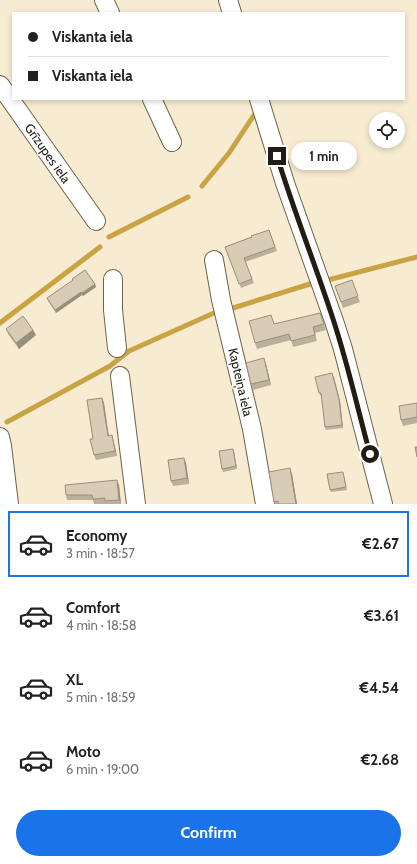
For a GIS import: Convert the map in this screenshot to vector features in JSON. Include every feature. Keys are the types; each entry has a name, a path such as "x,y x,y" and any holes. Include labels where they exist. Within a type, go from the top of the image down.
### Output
{"street":[{"path":"104,0 110,12"},
{"path":"228,0 232,12"},
{"name":"Grīzupes iela","path":"0,85 96,221"},
{"path":"152,100 172,142"},
{"path":"259,100 285,183 343,350 383,504"},
{"name":"Kapteiņa iela","path":"214,260 221,300 252,429 265,504"},
{"path":"112,279 113,310 117,348"},
{"path":"120,376 136,504"},
{"path":"0,437 9,504"}],"building":[{"path":"269,230 275,247 244,258 252,279 239,284 225,247"},
{"path":"85,270 95,284 55,310 47,298"},
{"path":"352,280 358,296 341,302 335,286"},
{"path":"320,313 324,324 313,327 315,335 291,341 289,334 255,343 249,321 271,315 274,324"},
{"path":"23,316 33,330 16,343 6,329"},
{"path":"264,358 269,380 251,384 246,363"},
{"path":"332,373 339,399 342,425 325,427 321,393 319,393 315,377"},
{"path":"102,398 108,436 112,435 115,451 94,455 90,439 93,439 87,400"},
{"path":"417,403 417,417 401,420 399,406"},
{"path":"233,449 236,466 222,469 219,451"},
{"path":"184,458 187,478 171,481 168,460"},
{"path":"290,468 296,504 278,504 278,501 274,502 269,472"},
{"path":"343,472 346,487 330,490 327,474"},
{"path":"117,480 119,500 105,501 105,498 93,499 92,495 66,495 65,485"}],"waterway":[{"path":"202,186 229,153 254,115"},
{"path":"109,237 188,197"},
{"path":"0,323 100,247"},
{"path":"328,280 417,257"},
{"path":"233,308 310,284"},
{"path":"7,422 110,366 129,351 214,313"}],"route":[{"path":"277,156 285,183 334,320 370,454"}]}
